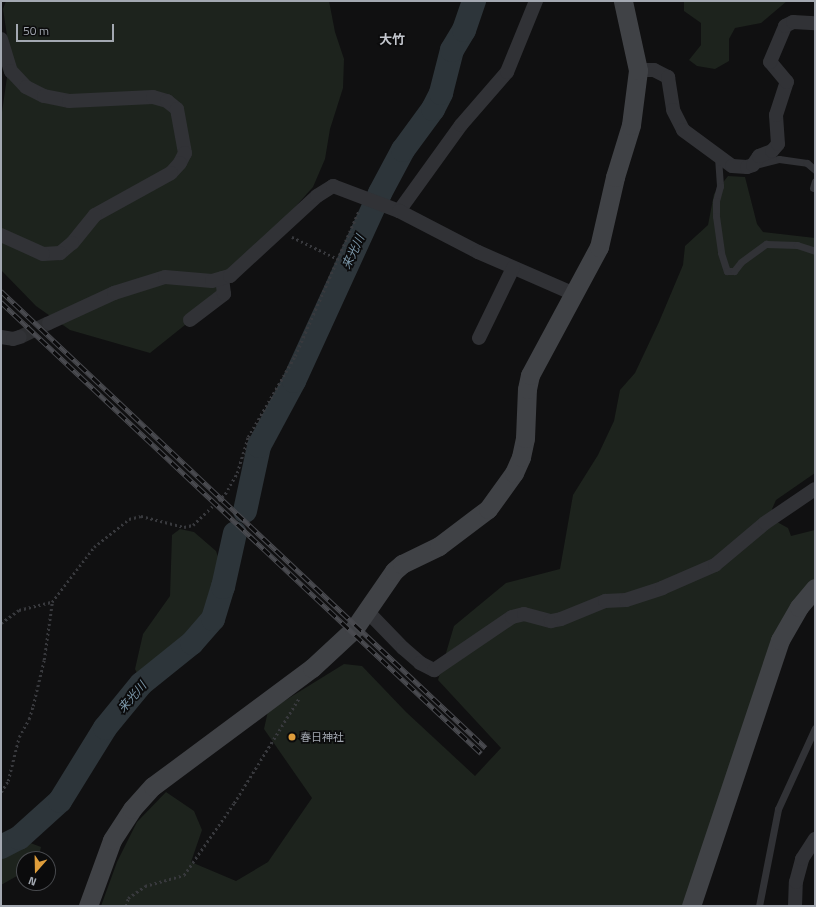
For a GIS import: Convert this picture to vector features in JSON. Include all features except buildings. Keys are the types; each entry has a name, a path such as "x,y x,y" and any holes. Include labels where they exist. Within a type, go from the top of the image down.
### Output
{"street":[{"path":"395,210 461,125 507,72 536,1"},
{"path":"88,906 112,840 132,809 153,786 312,668 354,629 394,572 402,564 439,546 488,508 504,489 521,457 530,375 599,247 615,177 632,125 638,70 623,1"},
{"path":"638,70 654,70 668,77 676,121 689,136 718,157 740,168 753,165 759,156 775,149 779,141 776,115 787,82 783,74 770,65 771,56 789,23 815,23"},
{"path":"1,39 11,70 26,87 44,96 69,101 153,97 167,101 177,109 185,153 180,163 171,173 95,215 72,243 60,254 42,254 1,235"},
{"path":"49,323 114,293 165,277 212,281 230,276 328,188 340,187 395,210 436,233 574,294"},
{"path":"479,338 513,268"},
{"path":"190,320 224,294 222,278"},
{"path":"1,336 13,339 20,337"},
{"path":"367,611 420,663 434,670 512,617 524,614 551,621 561,619 605,601 626,600 662,588 714,565 765,522 815,489"},
{"path":"691,906 780,640 799,607 815,588"},
{"path":"795,906 796,882 802,859 815,839"}],"lane":[{"path":"718,157 720,186 716,200 716,216 721,254 728,271 734,271 742,262 766,244 797,245 815,251"},
{"path":"753,165 779,159 807,163 815,170"},
{"path":"758,906 778,809 815,728"}],"path":[{"path":"1,792 8,781 19,737 33,706 44,660 52,602 94,547 129,519 141,516 177,526 193,525 225,494 237,473 248,437 295,356 365,197"},
{"path":"279,232 338,260"},
{"path":"1,623 19,610 52,602"},
{"path":"126,906 128,898 145,886 184,875 234,803 301,694"}],"shaded area":[{"path":"6,1 329,1 335,32 344,59 343,88 330,129 325,159 313,187 200,313 150,353 70,330 36,306 1,270 1,119 10,56 3,9"},
{"path":"684,1 787,1 761,23 735,28 729,39 729,61 715,69 697,66 689,60 701,45 701,23 684,11"},
{"path":"728,176 745,177 757,224 763,232 815,238 815,473 776,500 772,509 777,522 788,528 791,536 815,530 815,581 793,608 684,906 101,906 117,862 137,822 166,792 194,811 202,830 191,862 236,881 268,862 312,798 264,729 268,711 344,664 362,666 406,712 475,776 501,748 438,680 454,626 506,583 560,569 573,495 598,455 614,421 620,390 635,373 659,322 683,265 685,246 708,225 714,194"},
{"path":"180,529 194,532 216,551 222,568 215,596 197,628 159,661 138,675 135,669 143,634 170,596 172,535"},
{"path":"25,841 41,847 40,851 16,851 16,877 1,885 1,855 13,843"}],"waterway":[{"name":"来光川","path":"245,511 259,446 294,381 380,193 403,150 433,109 441,93 452,50 464,30 474,1"},
{"name":"来光川","path":"1,847 19,838 60,801 105,728 141,684 192,643 213,619 223,587 235,533"}],"tunnel":[{"path":"20,337 49,323"}],"railway":[{"path":"1,291 486,748"},
{"path":"1,302 481,753"}],"place":[{"name":"春日神社","path":"292,737"}],"district":[{"name":"大竹","path":"392,39"}]}
